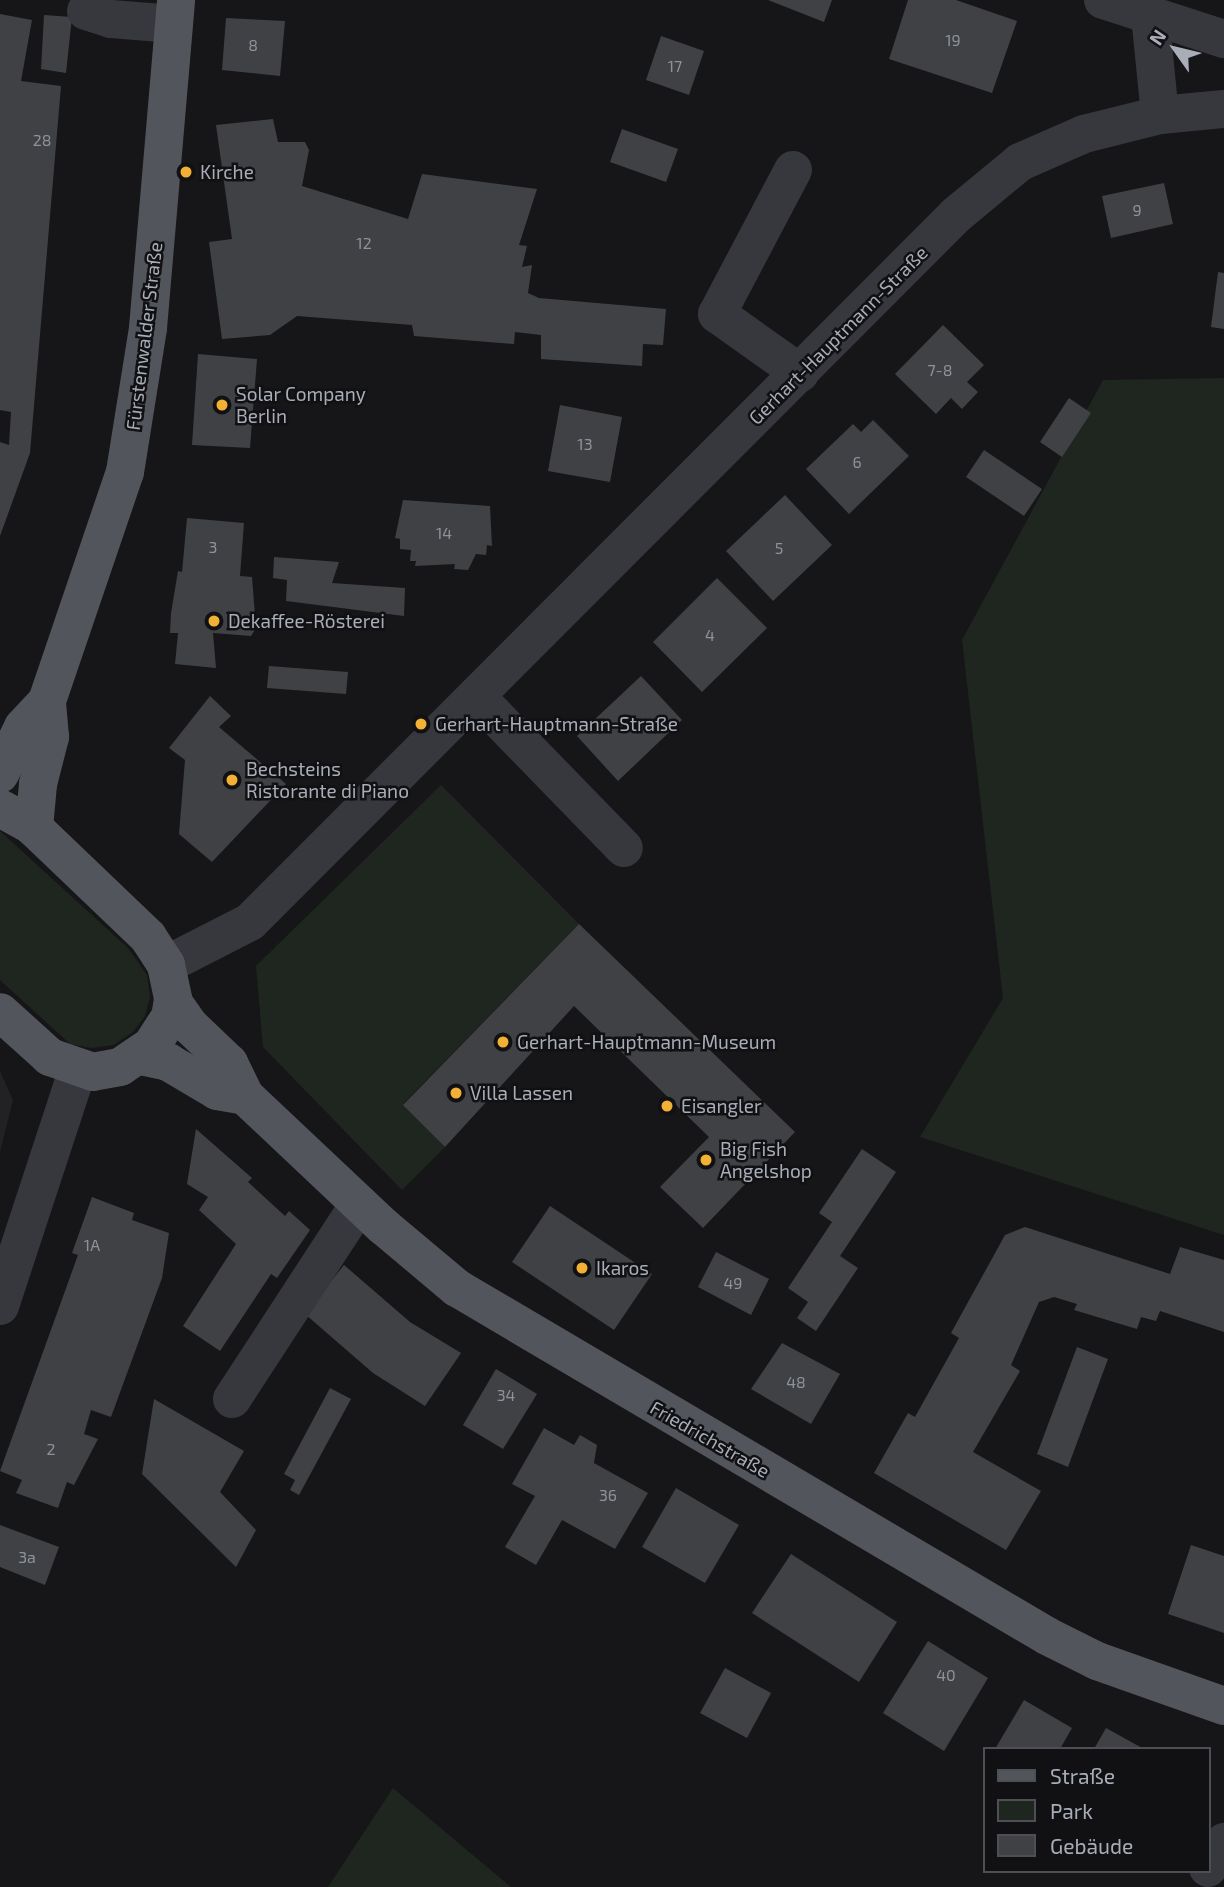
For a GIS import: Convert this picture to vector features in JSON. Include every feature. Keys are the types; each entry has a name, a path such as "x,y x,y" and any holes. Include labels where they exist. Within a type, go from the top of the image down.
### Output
{"main road":[{"name":"Fürstenwalder Straße","path":"0,774 23,727 47,701 104,542 141,397 175,12"},
{"name":"Fürstenwalder Straße","path":"34,828 38,784 50,737 47,701"},
{"path":"0,808 34,828 148,937 166,965 173,1002 163,1032 139,1056 107,1071 78,1069 36,1047 0,1012"},
{"name":"Friedrichstraße","path":"173,1002 190,1026 229,1063 245,1096 359,1204 442,1277 496,1313 1027,1625 1097,1661 1224,1706"},
{"name":"Friedrichstraße","path":"139,1056 168,1062 217,1091 245,1096"}],"street":[{"path":"1103,0 1224,39"},
{"path":"86,10 111,19 175,12"},
{"path":"1150,15 1160,115"},
{"name":"Gerhart-Hauptmann-Straße","path":"166,965 250,922 957,215 1020,162 1084,134 1160,115 1224,109"},
{"path":"793,170 717,314 800,373"},
{"path":"476,696 624,848"},
{"path":"0,1306 78,1069"},
{"path":"232,1399 359,1204"},
{"path":"1210,1865 1224,1842"}],"shaded area":[{"path":"0,1071 13,1100 0,1152"}],"green space":[{"path":"1224,378 1224,1235 920,1137 1003,998 962,640 1103,380"},
{"path":"441,785 579,924 403,1104 445,1147 402,1190 263,1047 256,966"},
{"path":"0,831 128,948 147,975 150,997 145,1016 133,1032 114,1045 91,1048 70,1044 0,980"},
{"path":"393,1788 511,1887 328,1887"}],"building":[{"path":"768,0 832,0 824,22"},
{"path":"908,0 956,0 1017,21 992,93 889,59"},
{"path":"0,14 32,20 21,81 61,86 30,453 0,536 0,442 9,445 11,412 0,410"},
{"path":"44,15 72,17 66,73 41,69"},
{"path":"226,18 285,21 280,76 222,70"},
{"path":"661,36 704,51 689,95 646,80"},
{"path":"273,119 278,142 305,142 309,150 302,186 408,219 422,174 537,189 519,245 527,246 522,267 532,265 528,293 539,298 666,309 663,345 643,344 642,366 541,359 541,335 515,332 514,344 414,336 412,325 297,316 270,335 222,339 209,242 232,239 216,125"},
{"path":"622,129 678,149 666,182 610,162"},
{"path":"1164,183 1173,224 1111,238 1102,196"},
{"path":"1218,272 1224,273 1224,329 1211,327"},
{"path":"943,325 984,365 967,382 978,392 962,409 951,398 936,414 895,374"},
{"path":"198,354 257,359 250,448 192,445"},
{"path":"1069,398 1091,413 1062,457 1040,442"},
{"path":"560,405 622,417 610,482 548,471"},
{"path":"873,420 909,456 849,514 806,469 853,424 861,432"},
{"path":"984,450 1042,489 1024,516 966,477"},
{"path":"785,495 832,545 773,601 726,551"},
{"path":"403,500 490,506 492,546 487,545 486,555 476,554 468,570 454,569 455,564 415,566 416,561 410,561 411,550 400,549 400,539 395,538"},
{"name":"Dekaffee-Rösterei","path":"187,518 244,523 240,576 252,577 256,628 251,636 213,633 216,668 175,664 178,633 170,633 171,613 178,571 182,572"},
{"path":"274,557 339,562 332,583 405,588 404,616 286,601 287,580 273,578"},
{"path":"717,578 767,628 702,692 653,642"},
{"path":"269,666 348,672 346,694 267,688"},
{"path":"641,676 682,720 618,781 577,736"},
{"name":"Bechsteins Ristorante di Piano","path":"210,696 231,716 219,727 286,784 212,862 179,834 185,760 169,748"},
{"path":"579,924 795,1132 703,1228 660,1187 709,1137 574,1006 445,1147 403,1105"},
{"path":"196,1129 252,1178 248,1182 285,1216 289,1211 310,1230 277,1278 271,1274 220,1351 183,1326 236,1244 199,1210 208,1197 187,1184"},
{"path":"862,1149 896,1172 840,1256 858,1268 816,1331 797,1318 808,1302 788,1288 832,1222 819,1213"},
{"path":"92,1197 134,1213 132,1220 169,1233 162,1278 111,1417 91,1410 84,1434 98,1439 74,1485 67,1482 58,1508 16,1493 22,1480 0,1471 78,1255 72,1253"},
{"name":"Ikaros","path":"550,1206 652,1274 614,1330 512,1262"},
{"path":"1025,1227 1170,1274 1180,1247 1224,1260 1224,1332 1160,1311 1156,1321 1141,1317 1137,1329 1074,1310 1077,1304 1054,1297 1039,1302 1011,1365 1020,1371 973,1452 1041,1491 1006,1550 874,1473 908,1413 915,1417 959,1338 951,1333 1005,1235"},
{"path":"716,1252 769,1279 751,1315 698,1287"},
{"path":"344,1265 410,1322 461,1353 425,1406 373,1373 305,1314"},
{"path":"782,1343 840,1374 811,1424 751,1389"},
{"path":"1077,1347 1108,1359 1068,1467 1037,1454"},
{"path":"496,1369 537,1394 503,1449 463,1425"},
{"path":"330,1388 351,1399 299,1495 290,1490 295,1480 284,1474"},
{"path":"154,1399 244,1451 220,1492 256,1530 236,1567 142,1474"},
{"path":"544,1428 574,1445 580,1435 597,1445 594,1463 648,1493 615,1549 562,1520 536,1565 505,1547 535,1496 512,1484"},
{"path":"676,1488 739,1525 705,1583 642,1547"},
{"path":"0,1525 59,1547 45,1585 0,1567"},
{"path":"1191,1545 1224,1556 1224,1633 1168,1614"},
{"path":"791,1554 897,1622 859,1682 752,1613"},
{"path":"928,1641 988,1678 944,1751 883,1713"},
{"path":"725,1668 771,1693 747,1738 700,1713"},
{"path":"1024,1700 1072,1728 1061,1747 996,1747"},
{"path":"1106,1728 1140,1747 1095,1747"}],"place":[{"name":"Kirche","path":"186,172"},
{"name":"Solar Company Berlin","path":"222,405"},
{"name":"Dekaffee-Rösterei","path":"214,621"},
{"name":"Gerhart-Hauptmann-Straße","path":"421,724"},
{"name":"Bechsteins Ristorante di Piano","path":"232,780"},
{"name":"Gerhart-Hauptmann-Museum","path":"503,1042"},
{"name":"Villa Lassen","path":"456,1093"},
{"name":"Eisangler","path":"667,1106"},
{"name":"Big Fish Angelshop","path":"706,1160"},
{"name":"Ikaros","path":"582,1268"}]}
